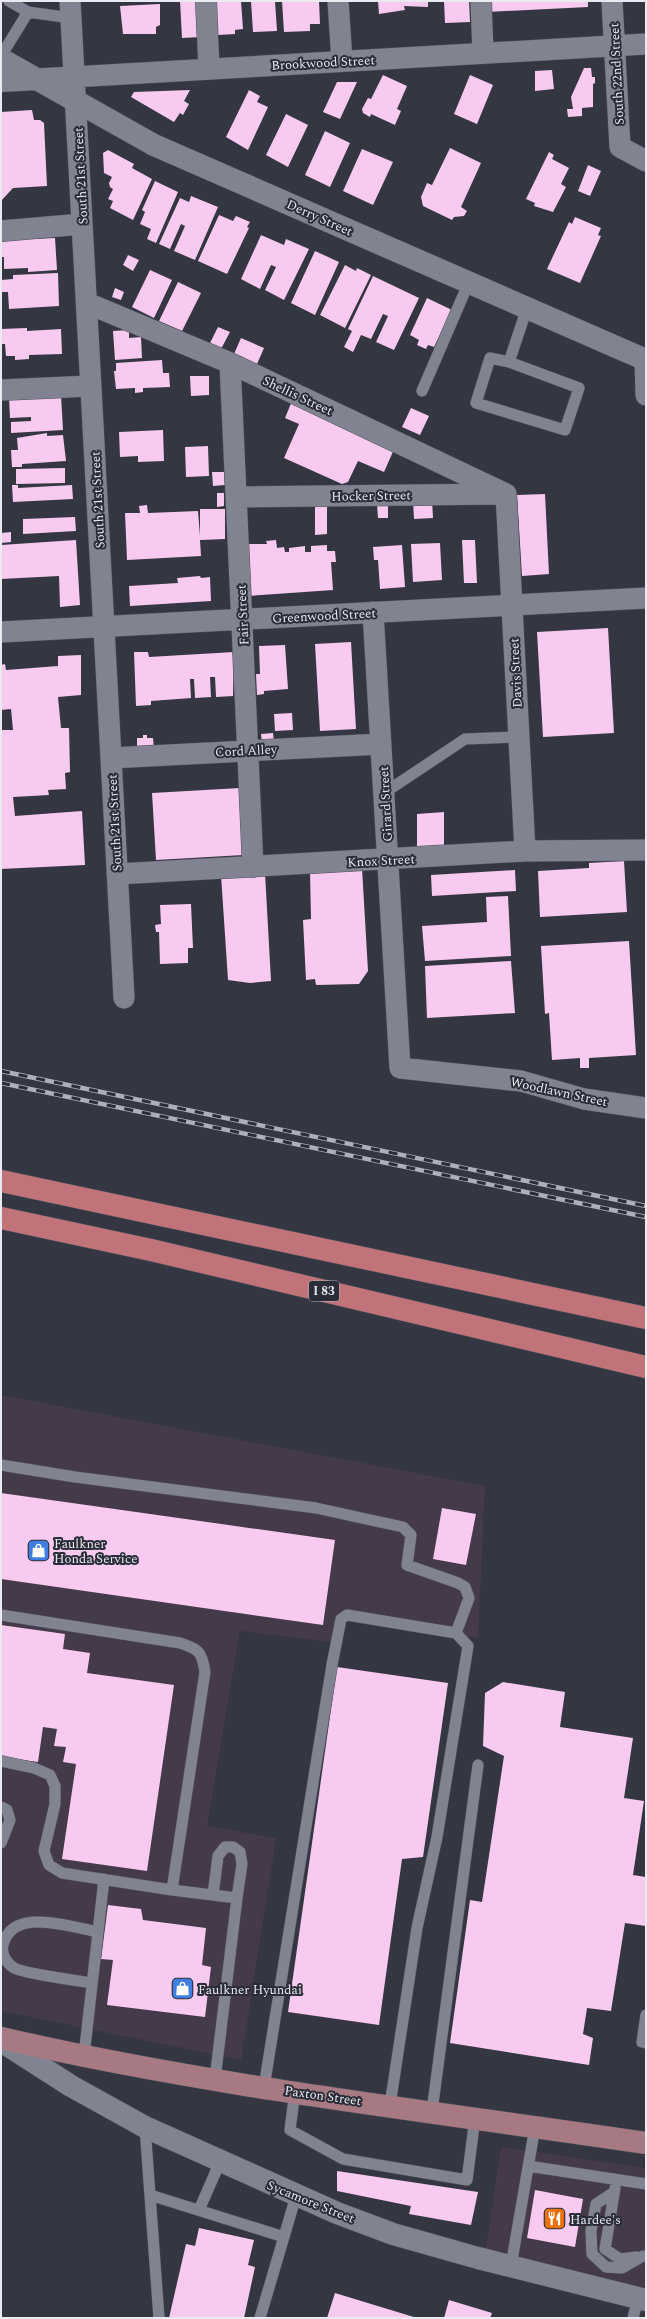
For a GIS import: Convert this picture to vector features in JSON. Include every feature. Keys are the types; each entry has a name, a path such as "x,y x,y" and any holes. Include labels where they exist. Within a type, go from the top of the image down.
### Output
{"highway":[{"path":"1,1181 646,1318"},
{"name":"I 83","path":"1,1218 151,1250 646,1367"}],"main road":[{"name":"Paxton Street","path":"1,2039 84,2056 264,2087 646,2143"}],"street":[{"path":"206,1 209,69"},
{"path":"338,1 342,61"},
{"path":"481,1 483,53"},
{"name":"South 22nd Street","path":"612,1 620,147 646,161"},
{"name":"South 21st Street","path":"70,10 124,998"},
{"name":"Brookwood Street","path":"1,81 646,44"},
{"name":"Derry Street","path":"1,58 154,145 645,360"},
{"path":"1,231 82,224"},
{"name":"Shellis Street","path":"87,303 230,363 506,494"},
{"path":"645,360 646,395"},
{"name":"Fair Street","path":"230,363 253,867"},
{"path":"1,390 90,386"},
{"name":"Hocker Street","path":"236,497 506,494"},
{"name":"Davis Street","path":"506,494 524,852"},
{"name":"Greenwood Street","path":"1,632 646,598"},
{"name":"Girard Street","path":"373,612 400,1068"},
{"name":"Cord Alley","path":"111,758 381,744"},
{"name":"Knox Street","path":"117,874 524,852 646,850"},
{"name":"Woodlawn Street","path":"400,1068 521,1081 584,1099 646,1108"},
{"name":"Sycamore Street","path":"1,2039 71,2086 145,2127 296,2196 393,2234 511,2266 639,2305"}],"lane":[{"path":"9,1 28,12 70,10"},
{"path":"1,58 28,12"},
{"path":"422,391 469,282"},
{"path":"509,362 528,308"},
{"path":"490,358 509,362 579,388 565,430 476,402 490,358"},
{"path":"384,793 465,739 519,737"},
{"path":"1,1464 75,1477 316,1508 403,1527 411,1535 408,1565 458,1583 465,1587 469,1598 456,1633"},
{"path":"1,1615 180,1643 194,1647 203,1656 205,1672 172,1890"},
{"path":"264,2087 341,1619 347,1615 456,1633 468,1646 437,1837 417,1928 390,2106"},
{"path":"1,1761 34,1768 50,1775 55,1786 55,1804 44,1851 49,1865 62,1873 172,1890 237,1898"},
{"path":"432,2111 478,1765"},
{"path":"1,1807 7,1810 10,1820 1,1843"},
{"path":"213,1895 218,1856 225,1848 233,1847 240,1852 242,1864 215,2079"},
{"path":"84,2056 104,1879"},
{"path":"92,1983 14,1969 4,1959 2,1946 7,1933 17,1924 32,1921 98,1932"},
{"path":"646,2015 642,2042 646,2043"},
{"path":"295,2091 290,2130 343,2159 467,2180 475,2118"},
{"path":"145,2127 159,2318"},
{"path":"511,2266 535,2127"},
{"path":"200,2210 220,2162"},
{"path":"528,2166 646,2184"},
{"path":"616,2180 605,2249 620,2259 644,2255"},
{"path":"614,2192 596,2204 591,2231 592,2254 606,2267 622,2268 644,2255"},
{"path":"150,2195 284,2237"},
{"path":"260,2318 296,2196"}],"shaded area":[{"path":"1,1395 485,1486 478,1638 335,1620 331,1642 240,1631 207,1826 276,1838 241,2060 1,2011"},
{"path":"501,2147 646,2168 646,2289 486,2248"}],"building":[{"path":"180,1 199,1 201,37 182,38"},
{"path":"216,1 241,1 243,29 235,30 235,34 218,35"},
{"path":"251,1 275,1 277,31 253,32"},
{"path":"282,1 319,1 320,24 310,24 310,31 284,32"},
{"path":"378,1 428,1 428,7 404,6 405,10 379,14"},
{"path":"444,1 469,1 470,22 445,23"},
{"path":"487,1 588,1 588,7 487,12"},
{"path":"160,4 160,25 156,27 156,34 123,34 120,6"},
{"path":"584,68 591,68 592,77 595,77 595,83 593,84 593,107 582,108 582,116 568,117 567,109 573,109 571,97"},
{"path":"552,70 554,89 535,91 535,71"},
{"path":"383,75 407,86 397,109 401,111 395,125 371,114 370,117 363,113 362,109 368,98 371,99"},
{"path":"470,75 493,85 477,124 454,114"},
{"path":"337,82 357,82 340,119 323,112"},
{"path":"190,90 184,101 189,104 183,115 180,113 174,122 131,97 134,92"},
{"path":"249,90 260,96 257,102 268,107 248,150 226,137"},
{"path":"32,110 34,120 40,120 44,123 47,186 13,188 1,201 1,112"},
{"path":"286,114 308,125 288,167 266,155"},
{"path":"325,131 350,143 330,187 305,175"},
{"path":"450,148 481,163 461,207 467,211 464,216 454,217 452,220 423,206 421,197 427,183 432,185"},
{"path":"362,149 393,162 373,205 343,191"},
{"path":"108,150 134,164 132,168 152,179 133,220 110,208 113,201 108,199 113,189 110,187 109,183 112,177 104,173 103,153"},
{"path":"549,152 554,155 552,159 569,168 561,184 566,187 553,212 534,206 535,203 526,199"},
{"path":"588,165 601,171 590,196 578,191"},
{"path":"155,181 178,192 156,243 147,239 151,229 140,224 145,212 142,210"},
{"path":"191,196 218,207 195,260 174,251 185,226 181,224 170,249 159,244 180,198 189,202"},
{"path":"219,215 233,221 236,216 250,222 247,227 249,228 227,274 198,261"},
{"path":"575,217 601,228 598,235 601,236 580,283 547,269 569,222 572,224"},
{"path":"261,235 284,245 286,239 309,249 284,300 265,290 276,267 271,265 260,289 241,279"},
{"path":"28,238 55,238 57,270 28,272 28,268 4,269 4,257 1,257 1,241"},
{"path":"315,251 339,262 315,315 291,303"},
{"path":"128,255 139,260 133,271 123,265"},
{"path":"345,265 356,271 357,268 371,275 345,328 320,315"},
{"path":"150,270 172,280 154,318 132,307"},
{"path":"58,273 59,306 9,309 8,292 1,292 1,280 13,279 13,275"},
{"path":"373,276 419,298 394,350 376,342 388,316 383,314 371,339 361,335 353,352 344,347 352,331 348,329"},
{"path":"178,282 201,293 182,331 159,321"},
{"path":"115,288 124,292 121,300 112,297"},
{"path":"427,298 452,310 434,347 428,345 426,349 417,345 419,340 410,335"},
{"path":"218,327 230,332 221,349 210,343"},
{"path":"27,328 27,331 61,329 62,354 29,355 29,359 15,360 15,356 6,356 5,344 1,344 1,329"},
{"path":"129,330 129,338 141,337 142,358 115,360 113,331"},
{"path":"241,338 264,348 257,364 234,354"},
{"path":"162,360 163,373 169,373 170,387 143,388 143,392 135,393 135,388 116,389 114,371 116,371 116,363"},
{"path":"190,376 209,376 209,395 191,396"},
{"path":"61,395 63,430 11,433 11,422 31,421 31,417 10,418 9,398"},
{"path":"292,401 395,447 384,472 358,461 348,482 342,484 284,458 299,424 285,418"},
{"path":"411,408 429,416 420,435 402,427"},
{"path":"163,430 164,461 138,462 138,456 120,457 119,432"},
{"path":"47,433 47,436 63,435 66,461 22,464 22,467 12,467 11,450 18,450 17,438"},
{"path":"208,446 209,476 186,477 185,447"},
{"path":"65,468 65,483 16,484 16,469"},
{"path":"212,472 224,472 225,485 213,486"},
{"path":"12,485 18,485 18,488 72,485 73,499 13,502"},
{"path":"217,493 224,493 224,506 217,507"},
{"path":"545,494 549,574 522,576 517,495"},
{"path":"432,499 433,518 414,519 413,500"},
{"path":"315,502 327,502 327,534 315,535"},
{"path":"388,503 388,518 378,518 377,504"},
{"path":"147,505 148,513 198,511 200,536 200,509 225,509 225,539 200,540 201,556 127,560 125,513 140,513 139,506"},
{"path":"75,517 76,531 23,534 23,519"},
{"path":"11,532 11,542 1,543 1,533"},
{"path":"76,540 80,605 60,607 59,576 1,579 1,545"},
{"path":"276,540 277,548 284,547 285,552 289,552 289,548 305,546 305,552 311,552 311,546 327,545 327,551 335,551 336,562 331,562 333,590 248,596 244,544 267,544 266,541"},
{"path":"462,540 475,540 477,583 464,583"},
{"path":"440,543 442,580 413,582 411,544"},
{"path":"402,545 405,587 380,589 378,560 374,560 373,547"},
{"path":"200,576 201,578 210,577 211,601 130,606 129,586 178,583 177,578"},
{"path":"608,628 614,733 543,737 537,632"},
{"path":"351,642 356,729 320,731 315,644"},
{"path":"285,645 288,689 264,691 264,694 257,695 256,674 260,674 259,646"},
{"path":"134,652 148,652 149,657 234,652 233,696 216,697 215,677 210,677 211,697 195,698 194,679 190,679 191,698 151,701 151,705 136,706"},
{"path":"81,655 81,695 58,697 61,728 69,728 70,772 65,773 66,789 48,790 49,795 13,797 15,816 82,811 85,865 1,869 1,730 13,730 11,709 1,710 1,665 5,664 6,670 58,666 58,656"},
{"path":"292,713 293,730 275,731 274,714"},
{"path":"273,733 274,742 262,743 261,734"},
{"path":"143,735 147,735 147,738 153,738 154,749 137,749 137,738 143,738"},
{"path":"240,788 243,855 156,860 152,793"},
{"path":"444,812 444,846 417,847 417,814"},
{"path":"624,861 627,912 540,917 538,871 589,868 589,863"},
{"path":"362,868 368,971 359,984 316,985 315,979 306,980 303,920 311,919 310,871"},
{"path":"515,870 516,891 432,896 431,875"},
{"path":"265,873 271,981 250,983 228,980 221,875"},
{"path":"508,896 511,956 425,961 422,926 487,922 486,897"},
{"path":"191,904 193,948 188,948 188,963 160,964 159,932 156,932 155,925 161,924 160,905"},
{"path":"629,941 636,1055 589,1058 589,1068 580,1068 580,1058 552,1060 549,1013 545,1014 541,946"},
{"path":"511,961 515,1013 427,1018 425,966"},
{"path":"1,1493 335,1540 323,1625 1,1579"},
{"path":"442,1508 476,1514 466,1565 433,1559"},
{"path":"1,1625 65,1634 63,1649 90,1653 87,1673 174,1685 147,1871 62,1859 76,1764 63,1762 66,1747 54,1746 57,1729 43,1727 38,1762 1,1757"},
{"path":"337,1667 448,1683 423,1857 402,1859 379,2025 288,2012"},
{"path":"503,1682 565,1692 560,1727 633,1738 624,1798 644,1801 633,1875 646,1877 646,1926 625,1923 611,2011 587,2008 583,2034 593,2038 589,2065 450,2043 470,1900 482,1902 504,1756 483,1746 485,1693"},
{"path":"108,1905 141,1909 143,1920 206,1928 202,1965 211,1967 205,2017 107,2005 113,1960 101,1959"},
{"path":"337,2171 478,2192 471,2225 409,2214 411,2206 337,2191"},
{"name":"Hardee's","path":"535,2190 583,2199 575,2247 527,2238"},
{"path":"199,2228 254,2240 248,2265 255,2267 244,2318 169,2318 186,2244 195,2246"},
{"path":"335,2293 417,2318 327,2318"},
{"path":"449,2300 492,2313 490,2318 444,2318"}],"railway":[{"path":"1,1071 646,1206"},
{"path":"1,1083 646,1217"}],"place":[{"name":"Faulkner Honda Service","path":"39,1550"},
{"name":"Faulkner Hyundai","path":"182,1989"},
{"name":"Hardee's","path":"555,2219"}]}
